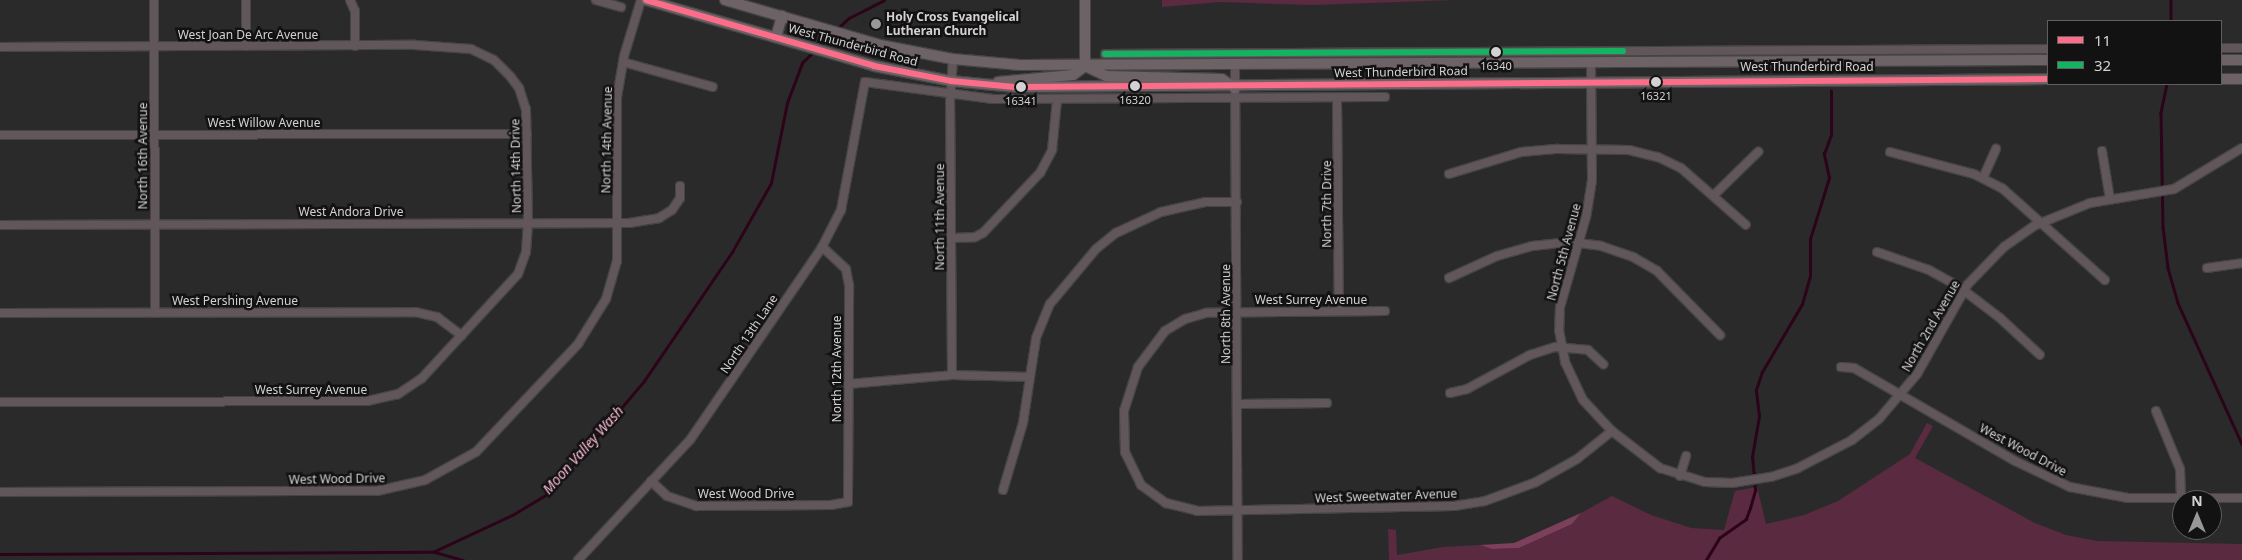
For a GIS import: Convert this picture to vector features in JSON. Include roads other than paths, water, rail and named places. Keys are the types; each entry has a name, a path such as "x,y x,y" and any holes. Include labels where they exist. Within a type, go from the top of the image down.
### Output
{"main road":[{"name":"West Thunderbird Road","path":"646,0 828,52 951,81 988,85 1236,93 1549,82 2047,78"},
{"name":"West Thunderbird Road","path":"725,0 880,45 953,59 1012,65 1235,67 2047,60"},
{"path":"1085,0 1085,66"},
{"path":"776,37 782,16"},
{"path":"2222,60 2242,60"},
{"path":"1816,62 1816,80"},
{"path":"1549,64 1549,82"},
{"path":"988,85 1018,78 1073,75 1085,66"},
{"path":"1085,66 1106,76 1222,79 1236,93"},
{"path":"2222,79 2242,78"}],"street":[{"name":"North 16th Avenue","path":"154,0 155,313"},
{"path":"246,0 246,46"},
{"path":"350,0 355,11 355,46"},
{"path":"596,0 622,7"},
{"name":"North 14th Avenue","path":"618,223 617,107 623,62 641,0"},
{"name":"West Joan De Arc Avenue","path":"0,47 459,47 494,60"},
{"path":"2222,48 2242,48"},
{"name":"West Thunderbird Road","path":"1105,54 2047,49"},
{"path":"1549,52 1549,64"},
{"path":"1149,54 1149,66"},
{"name":"North 11th Avenue","path":"952,375 950,96 953,59"},
{"name":"North 14th Drive","path":"494,60 519,88 526,109 528,223"},
{"path":"623,62 713,87"},
{"name":"North 5th Avenue","path":"1591,64 1592,148 1590,197 1560,307 1561,347 1569,375 1583,400 1612,431"},
{"name":"North 8th Avenue","path":"1235,67 1238,312 1238,560"},
{"name":"West Thunderbird Road","path":"865,82 950,96 1058,100 1236,93 1385,97"},
{"name":"North 13th Lane","path":"580,558 690,440 822,247 841,210 865,82"},
{"name":"North 7th Drive","path":"1337,97 1339,311"},
{"path":"951,238 976,237 983,233 1040,173 1052,150 1058,100"},
{"name":"West Willow Avenue","path":"0,136 527,134"},
{"path":"1448,174 1521,152 1592,148 1629,150 1658,157 1692,176 1746,225"},
{"path":"2102,151 2110,199 2174,189 2242,148"},
{"path":"1983,178 1996,149"},
{"path":"1714,195 1758,152"},
{"path":"1890,152 1983,178 2002,188 2042,221 2105,280"},
{"name":"West Andora Drive","path":"0,225 644,222 672,210 680,198 680,186"},
{"name":"North 2nd Avenue","path":"1902,394 1926,361 1964,290 2004,247 2042,221 2110,199"},
{"path":"1003,490 1024,423 1036,338 1050,304 1096,249 1133,224 1162,212 1205,202 1237,202"},
{"name":"West Surrey Avenue","path":"0,402 368,401 408,389 462,336 518,274 526,252 528,223"},
{"name":"West Wood Drive","path":"0,492 348,492 397,488 425,480 476,452 587,333 612,281 617,261 618,223"},
{"path":"1448,278 1514,250 1546,244 1578,243 1615,250 1657,271 1720,335"},
{"name":"North 12th Avenue","path":"822,247 835,256 848,275 848,502"},
{"path":"1877,252 1929,270 1964,290 2040,355"},
{"path":"2207,268 2242,263"},
{"name":"West Surrey Avenue","path":"1239,511 1181,508 1152,494 1131,469 1123,434 1124,411 1138,367 1165,331 1185,319 1206,313 1385,311"},
{"name":"West Pershing Avenue","path":"0,313 426,313 446,322 462,336"},
{"path":"1450,393 1467,389 1538,352 1561,347 1588,350 1603,364"},
{"name":"West Wood Drive","path":"1841,367 1854,368 2022,465 2070,487 2128,498 2172,499"},
{"path":"848,384 952,375 1030,377"},
{"path":"1612,431 1650,462 1680,476 1712,483 1754,480 1798,468 1852,440 1902,394"},
{"path":"1238,404 1327,403"},
{"path":"2156,410 2180,469 2181,490"},
{"name":"West Sweetwater Avenue","path":"1239,511 1430,508 1485,501 1552,475 1612,431"},
{"path":"1680,476 1686,456"},
{"name":"West Wood Drive","path":"651,481 667,496 696,506 830,505 848,502"},
{"name":"West Wood Drive","path":"2222,498 2242,498"}],"waterway":[{"name":"Moon Valley Wash","path":"837,29 849,18 884,0"},
{"path":"2171,0 2171,20"},
{"name":"Moon Valley Wash","path":"819,46 831,35"},
{"name":"Moon Valley Wash","path":"0,554 433,552 514,514 549,493 644,381 732,252 771,183 787,103 802,63 813,52"},
{"path":"2167,85 2161,113 2163,227 2168,268 2178,303 2242,444"},
{"path":"1706,560 1719,538 1746,519 1755,490 1752,457 1759,416 1756,390 1762,372 1802,304 1810,276 1810,239 1829,178 1824,154 1831,135 1831,91"},
{"path":"435,552 463,560"}],"place":[{"name":"Holy Cross Evangelical Lutheran Church","path":"876,24"},
{"name":"16340","path":"1496,52"},
{"name":"16321","path":"1656,82"},
{"name":"16320","path":"1135,86"},
{"name":"16341","path":"1021,87"}]}
